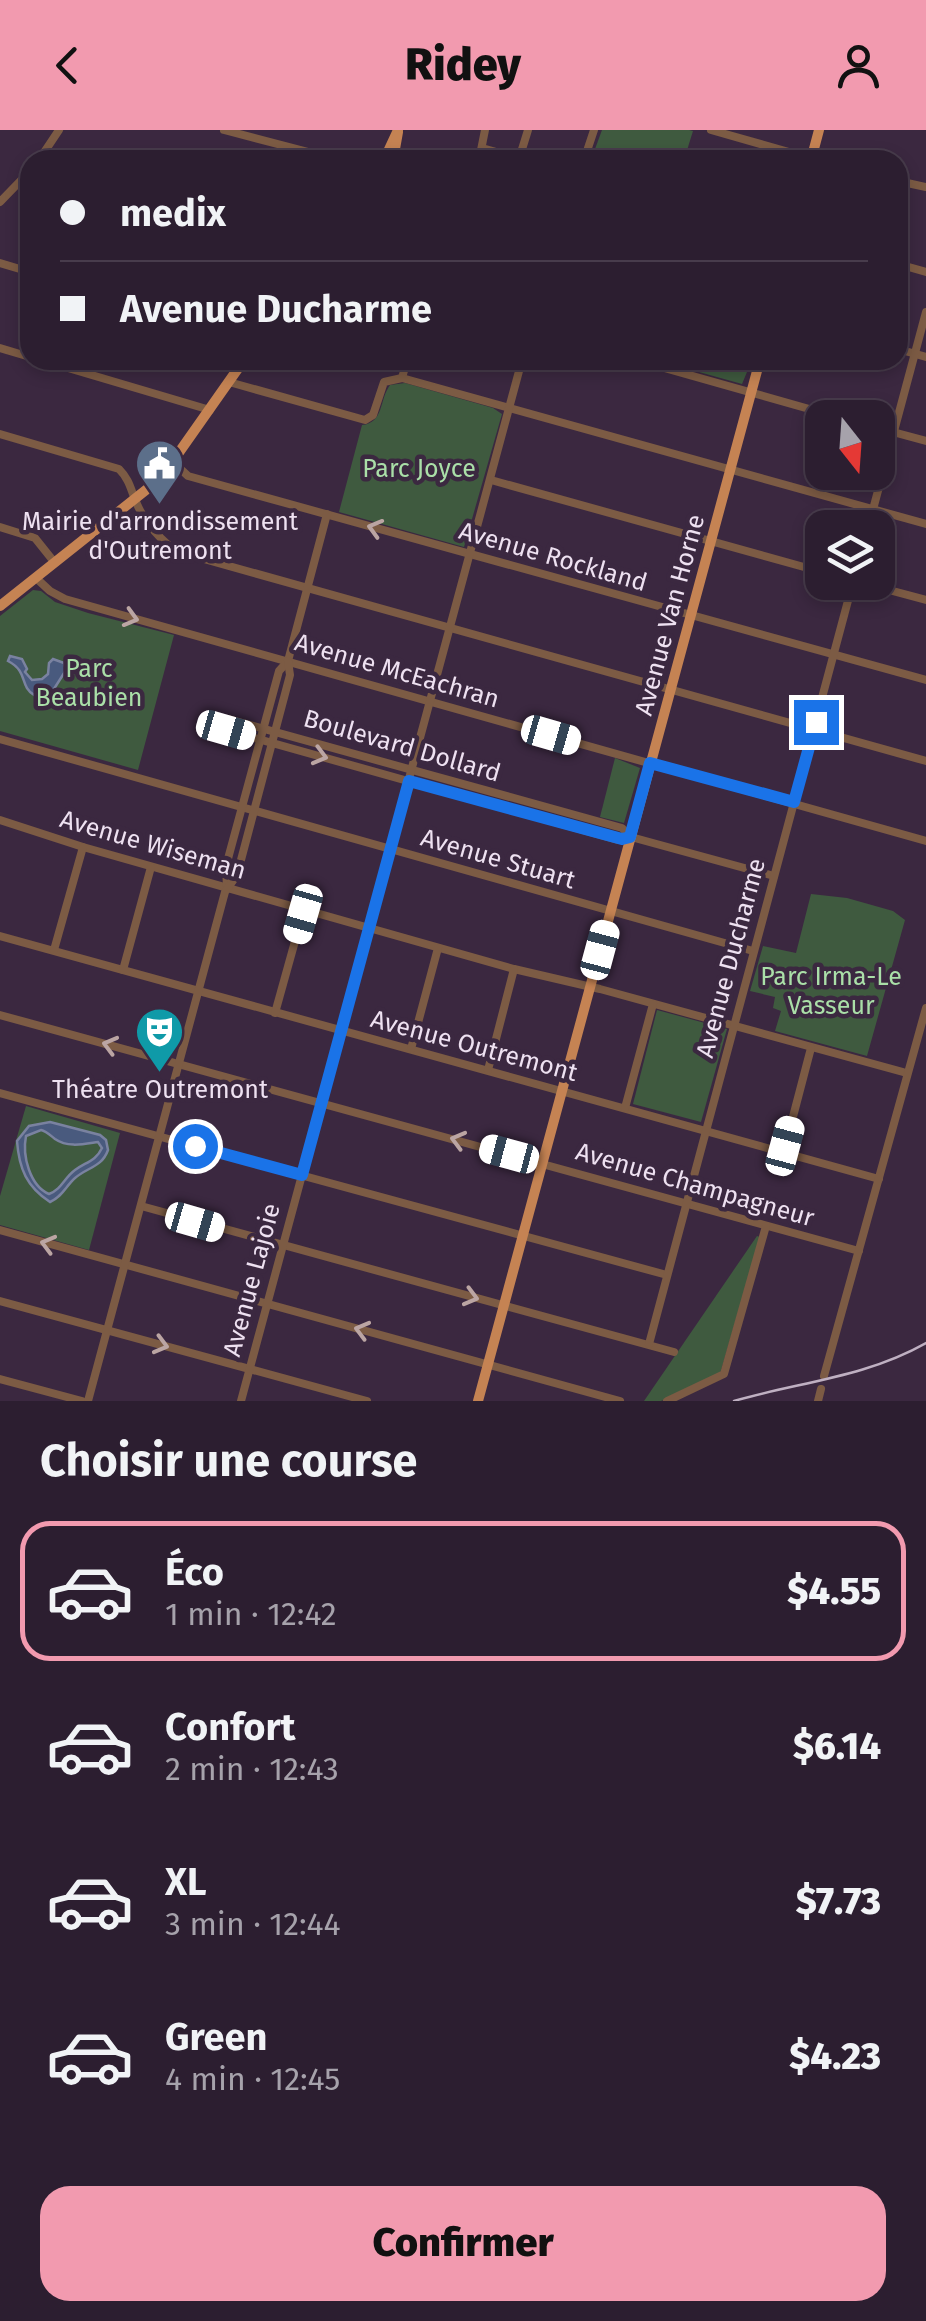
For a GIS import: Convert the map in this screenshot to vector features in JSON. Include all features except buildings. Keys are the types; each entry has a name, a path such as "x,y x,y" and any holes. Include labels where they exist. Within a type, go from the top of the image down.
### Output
{"main road":[{"path":"3,600 135,500 174,464 237,370"},
{"name":"Avenue Van Horne","path":"478,1401 757,370"}],"street":[{"path":"224,130 304,150"},
{"path":"485,130 482,148 489,150"},
{"path":"712,130 782,150"},
{"path":"0,202 20,181"},
{"path":"895,428 926,312"},
{"path":"908,351 926,357"},
{"path":"76,370 210,410"},
{"path":"402,378 404,370"},
{"name":"Avenue Lajoie","path":"240,1401 519,370"},
{"path":"672,370 805,408"},
{"path":"229,382 365,420 373,415 384,382 402,378 873,510 878,490"},
{"path":"895,432 926,441"},
{"path":"0,434 119,469 162,539 176,551 926,760"},
{"name":"Avenue Rockland","path":"174,464 188,476 926,680"},
{"path":"491,480 805,567"},
{"path":"226,888 236,875 254,811 327,514"},
{"path":"895,516 926,524"},
{"path":"0,527 35,538 55,563"},
{"name":"Avenue McEachran","path":"36,578 62,598 926,841"},
{"path":"895,592 926,600"},
{"name":"Avenue Ducharme","path":"648,1344 851,600"},
{"path":"0,1379 85,1401 199,991 226,888 226,866 260,740 279,672 288,662"},
{"name":"Boulevard Dollard","path":"228,719 264,728 622,828 630,837 618,840 226,730 228,719"},
{"name":"Avenue Stuart","path":"0,739 754,952"},
{"name":"Avenue Wiseman","path":"0,820 438,948 903,1072"},
{"path":"630,837 774,876"},
{"path":"54,950 84,847"},
{"path":"123,970 151,867"},
{"path":"275,1012 304,910"},
{"name":"Avenue Outremont","path":"0,936 879,1179"},
{"path":"411,1048 438,948"},
{"path":"488,1070 514,969"},
{"path":"625,1108 653,1004"},
{"path":"824,1376 926,1008"},
{"name":"Avenue Champagneur","path":"0,1015 859,1251"},
{"path":"784,1151 812,1048"},
{"path":"0,1093 667,1275"},
{"path":"141,1206 674,1352"},
{"path":"667,1401 724,1374 766,1226"},
{"path":"0,1230 620,1401"},
{"path":"0,1301 367,1401"},
{"path":"818,1401 821,1389"}],"green space":[{"path":"602,130 693,131 687,150 595,150"},
{"path":"692,370 748,370 742,384"},
{"name":"Parc Joyce","path":"405,383 502,414 464,547 339,512 362,425 378,415 390,385"},
{"name":"Parc Beaubien","path":"33,590 88,613 174,635 138,770 0,731 0,616"},
{"path":"615,758 640,768 624,823 600,817"},
{"name":"Parc Irma-Le Vasseur","path":"811,894 847,898 893,911 905,920 867,1056 775,1031 781,1011 773,1008 775,997 750,991 763,946 796,953"},
{"path":"657,1010 727,1029 701,1122 633,1104"},
{"path":"26,1106 120,1133 89,1250 0,1225 0,1196"},
{"path":"757,1236 760,1237 720,1374 661,1401 644,1401"}],"water":[{"path":"10,656 22,659 32,680 48,674 53,659 64,663 66,670 52,692 34,695 19,670 8,661"},
{"path":"50,1122 100,1135 108,1150 98,1163 50,1202 30,1183 20,1160 17,1141 29,1126","holes":["41,1130 65,1144 98,1142 102,1148 94,1159 49,1194 32,1177 25,1152 26,1136"]}],"railway":[{"path":"734,1401 880,1364 926,1343"}],"place":[{"name":"Mairie d'arrondissement d'Outremont","path":"160,506"},
{"name":"Théatre Outremont","path":"160,1074"}],"route":[{"path":"195,1146 302,1175 409,781 618,840 630,837 650,763 794,802 816,722"}]}
